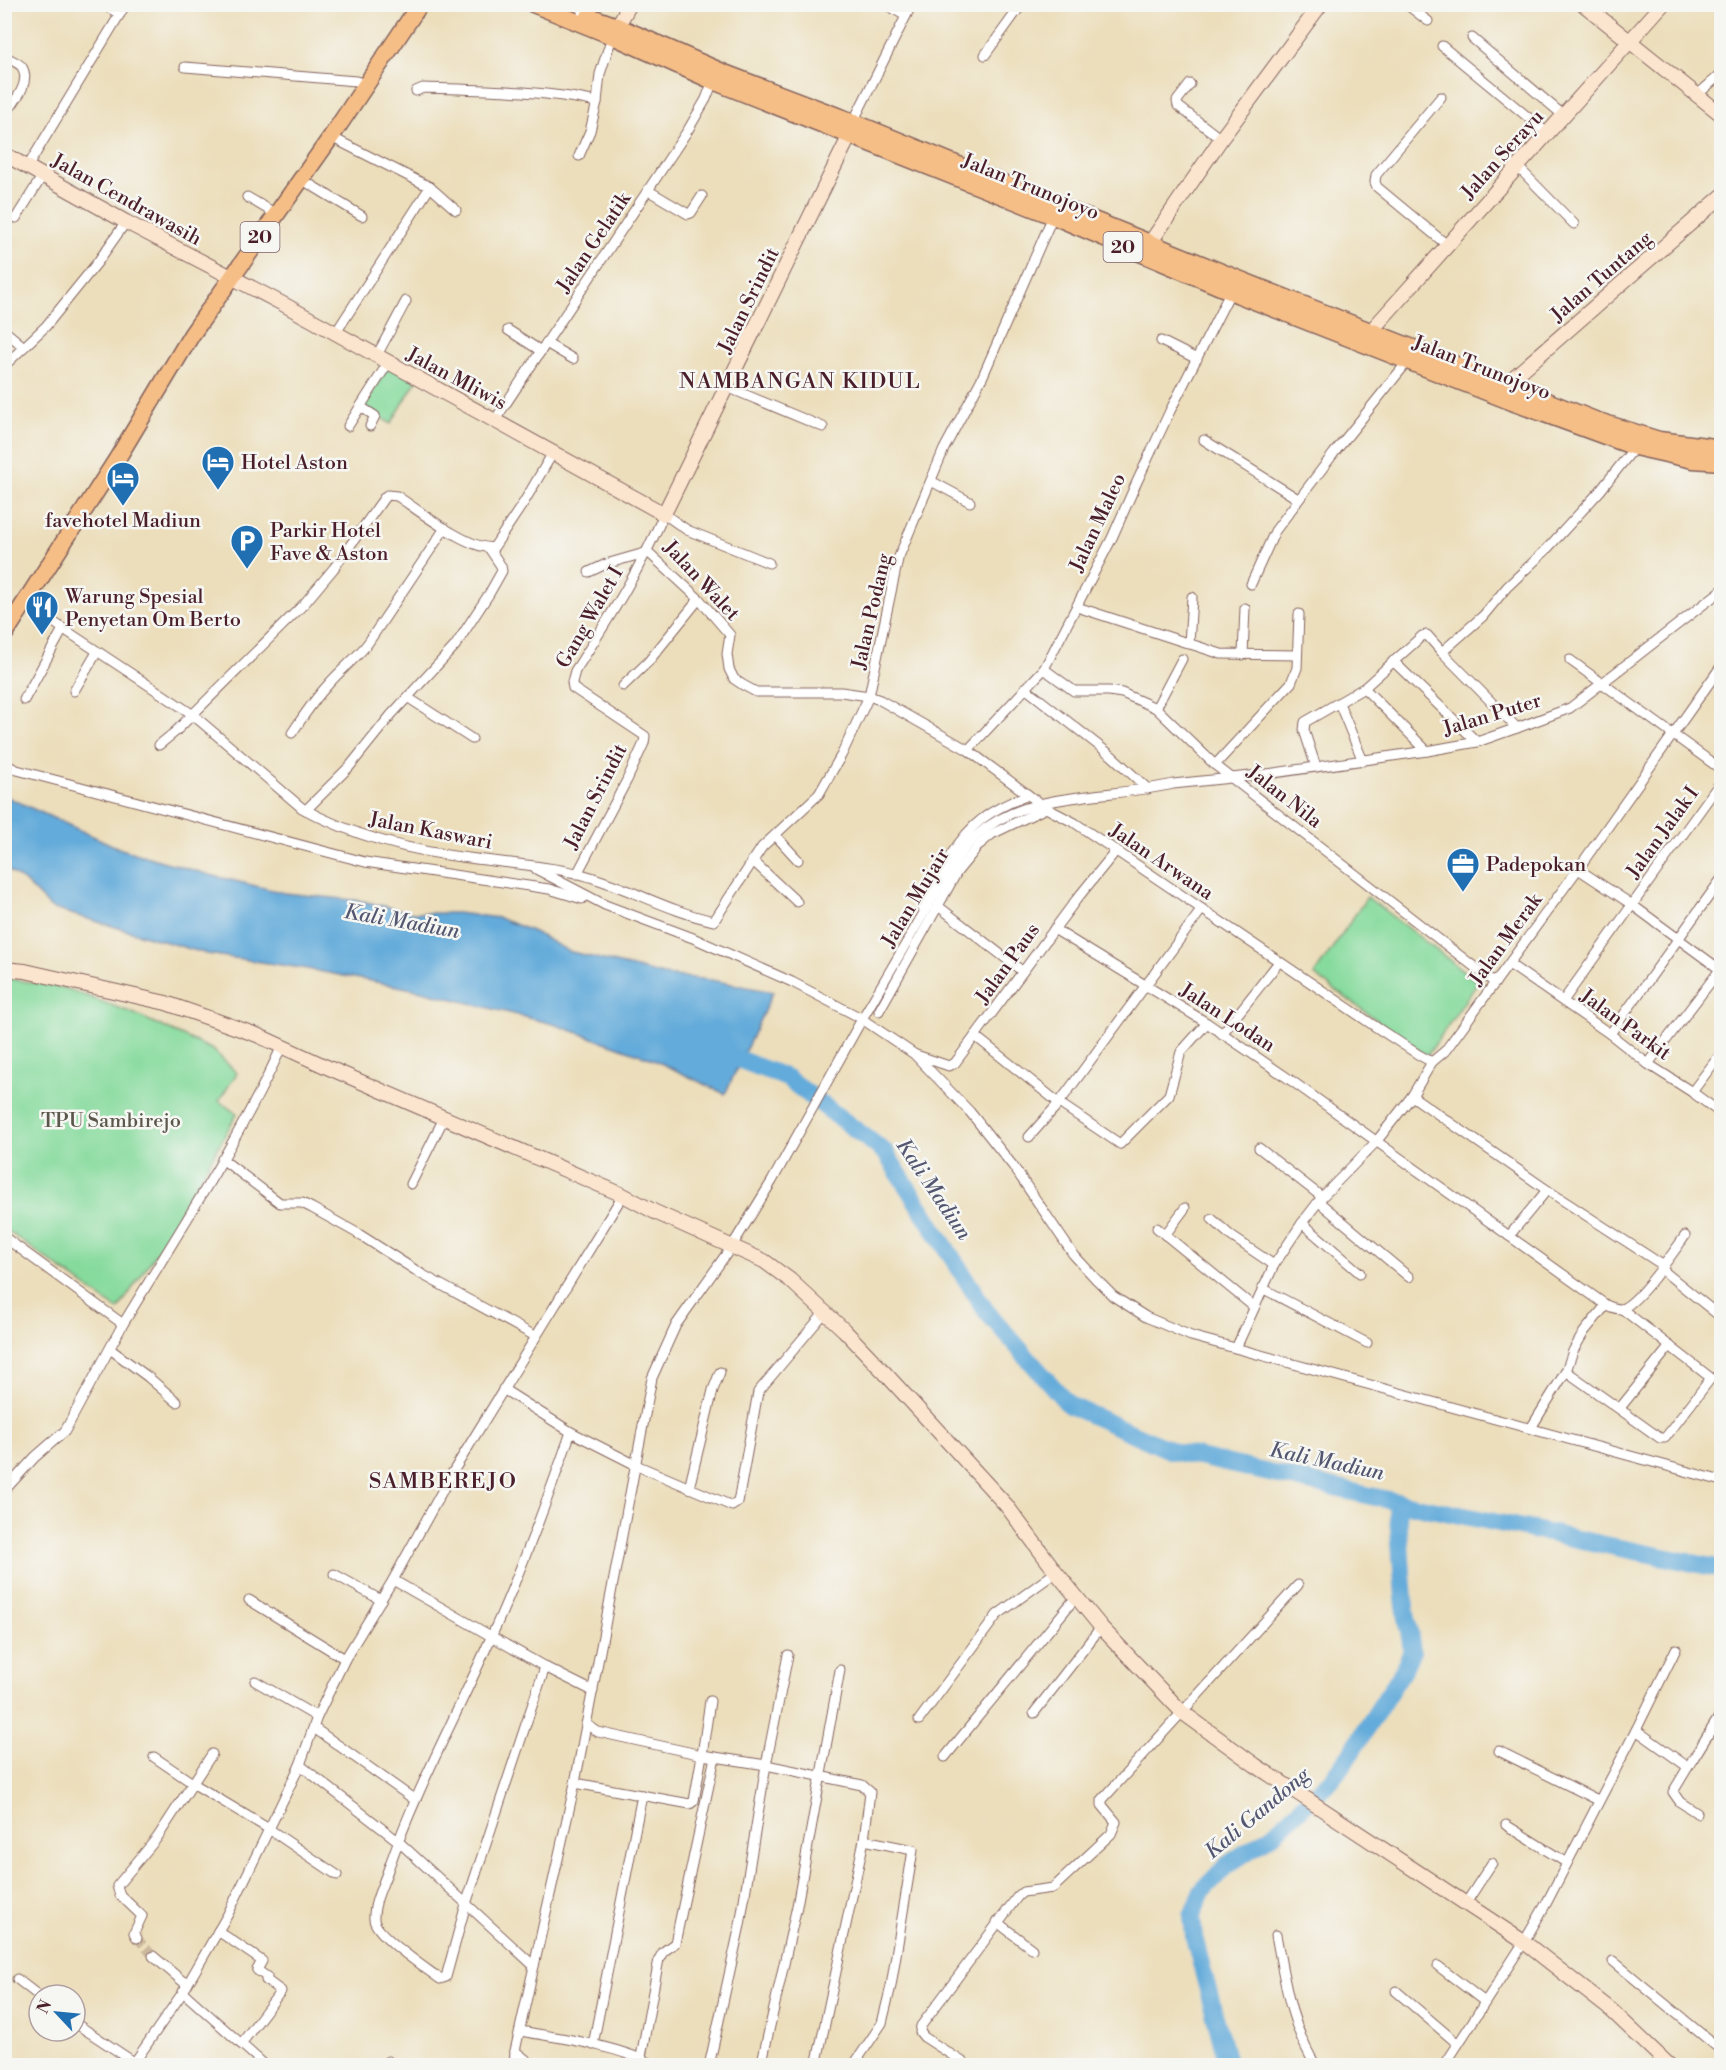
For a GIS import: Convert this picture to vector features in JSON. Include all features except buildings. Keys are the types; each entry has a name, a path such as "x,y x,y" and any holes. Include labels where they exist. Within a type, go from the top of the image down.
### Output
{"highway":[{"name":"20","path":"4,635 117,459 192,334 331,137 420,4"},
{"name":"Jalan Trunojoyo","path":"533,4 583,14"},
{"name":"Jalan Trunojoyo","path":"560,4 713,81 852,128 1371,331 1522,406 1635,447 1693,460 1722,462"},
{"name":"Jalan Trunojoyo","path":"615,31 728,74 852,128 933,170 1053,216 1231,291 1408,361 1433,363 1506,384 1595,420 1659,440 1722,448"},
{"name":"20","path":"4,650 26,604"}],"main road":[{"path":"615,31 630,4"},
{"path":"1150,243 1221,139 1321,4"},
{"path":"1583,4 1722,115"},
{"name":"Jalan Serayu","path":"1371,331 1663,4"},
{"name":"Jalan Srindit","path":"664,514 728,387 852,128"},
{"name":"Jalan Cendrawasih","path":"4,154 231,277"},
{"name":"Jalan Tuntang","path":"1506,384 1722,196"},
{"name":"Jalan Mliwis","path":"231,277 554,451 664,514"},
{"path":"4,969 25,971 166,1003 282,1046 623,1195 732,1246 773,1268 790,1280 825,1312 884,1372 1006,1505 1101,1627 1182,1712 1335,1819 1524,1942 1611,2010 1670,2066"}],"street":[{"path":"28,166 123,10 102,4"},
{"path":"885,4 906,16"},
{"path":"852,128 912,4"},
{"path":"985,55 1022,4"},
{"path":"1406,4 1428,21"},
{"path":"579,156 590,131 597,102 600,74 615,31"},
{"path":"1472,38 1563,115"},
{"path":"1442,46 1547,133"},
{"path":"4,116 25,80 22,67 10,58"},
{"path":"185,67 356,81 366,84"},
{"path":"1696,96 1722,73"},
{"name":"Jalan Gelatik","path":"495,420 649,191 688,130 706,99 713,81"},
{"path":"1190,84 1178,101 1178,106 1221,139"},
{"path":"416,91 423,88 554,95 597,102"},
{"path":"1441,97 1376,176 1375,182 1377,187 1447,245"},
{"path":"331,137 430,187 456,210"},
{"path":"1518,167 1574,225"},
{"path":"16,218 43,175"},
{"path":"301,179 362,216"},
{"path":"335,334 430,187"},
{"path":"649,191 688,214 702,196"},
{"path":"247,196 276,214"},
{"name":"Jalan Podang","path":"714,921 752,860 762,847 819,795 842,754 869,696 898,559 944,449 982,378 1053,216"},
{"path":"4,366 46,326 69,299 126,222"},
{"name":"Jalan Maleo","path":"968,750 1044,669 1112,538 1135,486 1231,291"},
{"path":"348,426 361,407 406,301"},
{"path":"508,330 573,359"},
{"path":"5,331 24,347"},
{"path":"1161,341 1197,359"},
{"path":"1251,584 1275,531 1408,361"},
{"path":"728,387 823,427"},
{"path":"361,407 375,416 370,426"},
{"path":"1204,440 1298,500"},
{"path":"1442,652 1483,616 1507,587 1545,551 1600,491 1635,447"},
{"path":"159,745 175,732 304,604 334,568 387,495 397,496 466,540 489,548 494,547 554,451"},
{"path":"932,481 970,502"},
{"path":"664,514 687,530 769,563"},
{"name":"Jalan Walet","path":"664,514 648,552 699,599 728,633 729,669 734,679 756,692 841,692 869,696"},
{"path":"292,733 315,698 364,649 445,528"},
{"path":"306,810 346,771 407,697 455,646 493,587 502,568 489,548"},
{"path":"590,572 606,564 648,552"},
{"name":"Gang Walet I","path":"645,736 573,688 572,682 574,670 627,589 648,552"},
{"name":"Jalan Puter","path":"1232,778 1364,761 1477,742 1570,708 1722,590"},
{"path":"1189,644 1192,597"},
{"path":"623,686 648,662 699,599"},
{"name":"Jalan Kaswari","path":"26,604 192,714 318,818 371,839 474,859 577,874 714,921"},
{"path":"1077,607 1221,654 1297,655"},
{"path":"1243,655 1245,608"},
{"path":"1215,765 1291,683 1297,668 1299,614"},
{"path":"24,700 63,629"},
{"path":"1316,767 1304,724 1364,688 1417,638 1424,635 1427,635 1517,728"},
{"path":"74,691 97,652"},
{"path":"1156,708 1182,659"},
{"path":"1570,660 1722,771"},
{"path":"1393,661 1477,742"},
{"name":"Jalan Merak","path":"1236,1348 1274,1265 1302,1222 1376,1142 1412,1095 1432,1062 1445,1051 1509,964 1722,665"},
{"name":"Jalan Nila","path":"1044,669 1074,691 1122,693 1156,708 1215,765 1495,983"},
{"path":"1025,688 1112,756 1148,789"},
{"path":"1364,688 1427,751"},
{"name":"Jalan Arwana","path":"869,696 899,710 968,750 1028,795 1075,823 1279,962 1432,1062"},
{"path":"407,697 472,739"},
{"path":"1339,703 1364,761"},
{"name":"Jalan Srindit","path":"577,874 627,780 645,736"},
{"path":"4,764 17,770 365,862 549,889 605,905"},
{"name":"Jalan Mujair","path":"514,2066 519,2031 593,1691 623,1521 652,1378 676,1325 732,1246 950,868 977,836 996,822 1043,805 1173,784 1232,778"},
{"name":"Jalan Jalak I","path":"1563,1001 1722,780"},
{"path":"866,1003 944,867 967,835 983,818 1028,795"},
{"path":"879,1011 957,872 980,844 992,834 1043,805"},
{"path":"776,836 798,860"},
{"name":"Jalan Paus","path":"914,1054 950,1066 959,1058 1094,876 1116,852"},
{"path":"752,860 797,902"},
{"path":"531,866 605,905 732,955 792,982 914,1054 970,1112 1013,1166 1073,1254 1113,1296 1146,1317 1191,1336 1722,1480"},
{"path":"1578,869 1721,969 1648,1064"},
{"path":"1610,1034 1722,878"},
{"path":"938,906 1022,971"},
{"path":"1029,1137 1059,1103 1202,909"},
{"name":"Jalan Lodan","path":"1054,929 1207,1023 1606,1305"},
{"path":"1222,1034 1279,962"},
{"name":"Jalan Parkit","path":"1509,964 1537,986 1563,1001 1648,1064 1722,1114"},
{"path":"975,1036 1059,1103 1120,1144 1169,1095 1180,1053 1207,1023"},
{"path":"4,1491 35,1457 65,1431 123,1324 222,1159 268,1077 282,1046"},
{"path":"1692,1092 1722,1052"},
{"path":"1412,1095 1662,1267 1722,1318"},
{"path":"411,1184 445,1116"},
{"path":"1259,1148 1409,1277"},
{"path":"222,1159 280,1203 302,1203 312,1208 357,1233 423,1275 535,1336"},
{"path":"1509,1236 1547,1190"},
{"path":"87,2031 133,2064 185,1989 218,1930 300,1765 317,1717 345,1659 393,1580 451,1475 623,1195"},
{"path":"1165,1235 1185,1208"},
{"path":"1212,1219 1274,1265"},
{"path":"1302,1222 1360,1273"},
{"path":"1156,1228 1254,1307"},
{"path":"1622,1309 1662,1267 1685,1236"},
{"path":"4,1237 123,1324"},
{"path":"1262,1288 1367,1343"},
{"path":"1531,1428 1566,1371 1573,1351 1584,1332 1606,1305 1614,1309 1622,1309 1711,1378 1665,1438 1660,1438 1566,1371"},
{"path":"503,1389 571,1432 636,1465 732,1506 736,1504 758,1392 825,1312"},
{"path":"1620,1408 1670,1346"},
{"path":"110,1348 177,1402"},
{"path":"689,1488 713,1390 720,1372"},
{"path":"544,1667 466,1904 446,1977 440,1979 381,1933 374,1920 376,1905 415,1800 492,1636 534,1534 571,1432"},
{"path":"919,1720 997,1615 1056,1572"},
{"path":"334,1574 381,1600"},
{"path":"393,1580 544,1667 593,1691"},
{"path":"969,2066 924,2037 920,2032 921,2026 1018,1896 1023,1892 1053,1888 1111,1834 1116,1822 1102,1805 1102,1800 1298,1585"},
{"path":"945,1757 1076,1597"},
{"path":"249,1600 345,1659"},
{"path":"1034,1713 1101,1627"},
{"path":"1444,2066 1524,1942 1676,1649"},
{"path":"709,2066 740,1925 766,1765 788,1654"},
{"path":"761,2066 797,1906 840,1670"},
{"path":"255,1681 317,1717"},
{"path":"574,1783 690,1803 694,1801 710,1701"},
{"path":"1697,1813 1680,1802 1673,1792 1722,1712"},
{"path":"586,1724 598,1732 702,1755 766,1765 862,1785 869,1789 864,1840 816,2066"},
{"path":"314,1728 415,1800"},
{"path":"1636,1730 1688,1767"},
{"path":"1499,1750 1598,1800"},
{"path":"137,1938 134,1933 142,1916 120,1895 117,1886 157,1838 212,1754"},
{"path":"154,1757 194,1784 269,1828 338,1875"},
{"path":"641,2057 659,1959 663,1952 675,1943 715,1757"},
{"path":"300,1765 398,1841 534,1966"},
{"path":"593,2045 642,1795"},
{"path":"1506,1825 1567,1863"},
{"path":"853,2066 882,2024 891,1986 913,1850 864,1840"},
{"path":"1466,1903 1492,1863"},
{"path":"997,1922 1032,1949"},
{"path":"218,1930 262,1961 257,1970 267,1977 266,1980 281,1990 241,2044"},
{"path":"1276,1935 1290,2010 1304,2046 1316,2066"},
{"path":"153,1956 266,2066"},
{"path":"1613,1961 1722,2050"},
{"path":"1438,1966 1485,2002"},
{"path":"17,1980 27,1987"},
{"path":"1396,1991 1458,2044"},
{"path":"519,2031 641,2057 657,2066"},
{"path":"515,2051 534,2066"}],"green space":[{"path":"389,365 417,380 391,424 363,406"},
{"path":"1367,897 1478,982 1427,1056 1314,975"},
{"name":"TPU Sambirejo","path":"5,978 65,988 135,1014 213,1050 237,1073 219,1101 237,1114 162,1244 118,1310 5,1229"}],"water":[{"path":"5,796 121,849 210,875 285,893 362,901 413,913 457,913 499,918 534,932 568,951 663,975 711,980 773,992 725,1094 650,1058 553,1024 418,990 302,968 207,954 51,908 25,882 5,868"}],"waterway":[{"name":"Kali Madiun","path":"720,1052 787,1078 885,1152 986,1311 1069,1405 1172,1451 1397,1502 1722,1569"},
{"name":"Kali Gandong","path":"1228,2066 1194,1937 1192,1916 1202,1891 1226,1866 1273,1834 1332,1779 1402,1672 1412,1651 1404,1599 1397,1502"}],"tunnel":[{"path":"137,1938 153,1956"}],"place":[{"name":"Hotel Aston","path":"218,491"},
{"name":"favehotel Madiun","path":"123,507"},
{"name":"Parkir Hotel Fave & Aston","path":"247,570"},
{"name":"Warung Spesial Penyetan Om Berto","path":"42,636"},
{"name":"Padepokan","path":"1463,893"}],"district":[{"name":"NAMBANGAN KIDUL","path":"800,380"},
{"name":"SAMBEREJO","path":"443,1480"}]}
